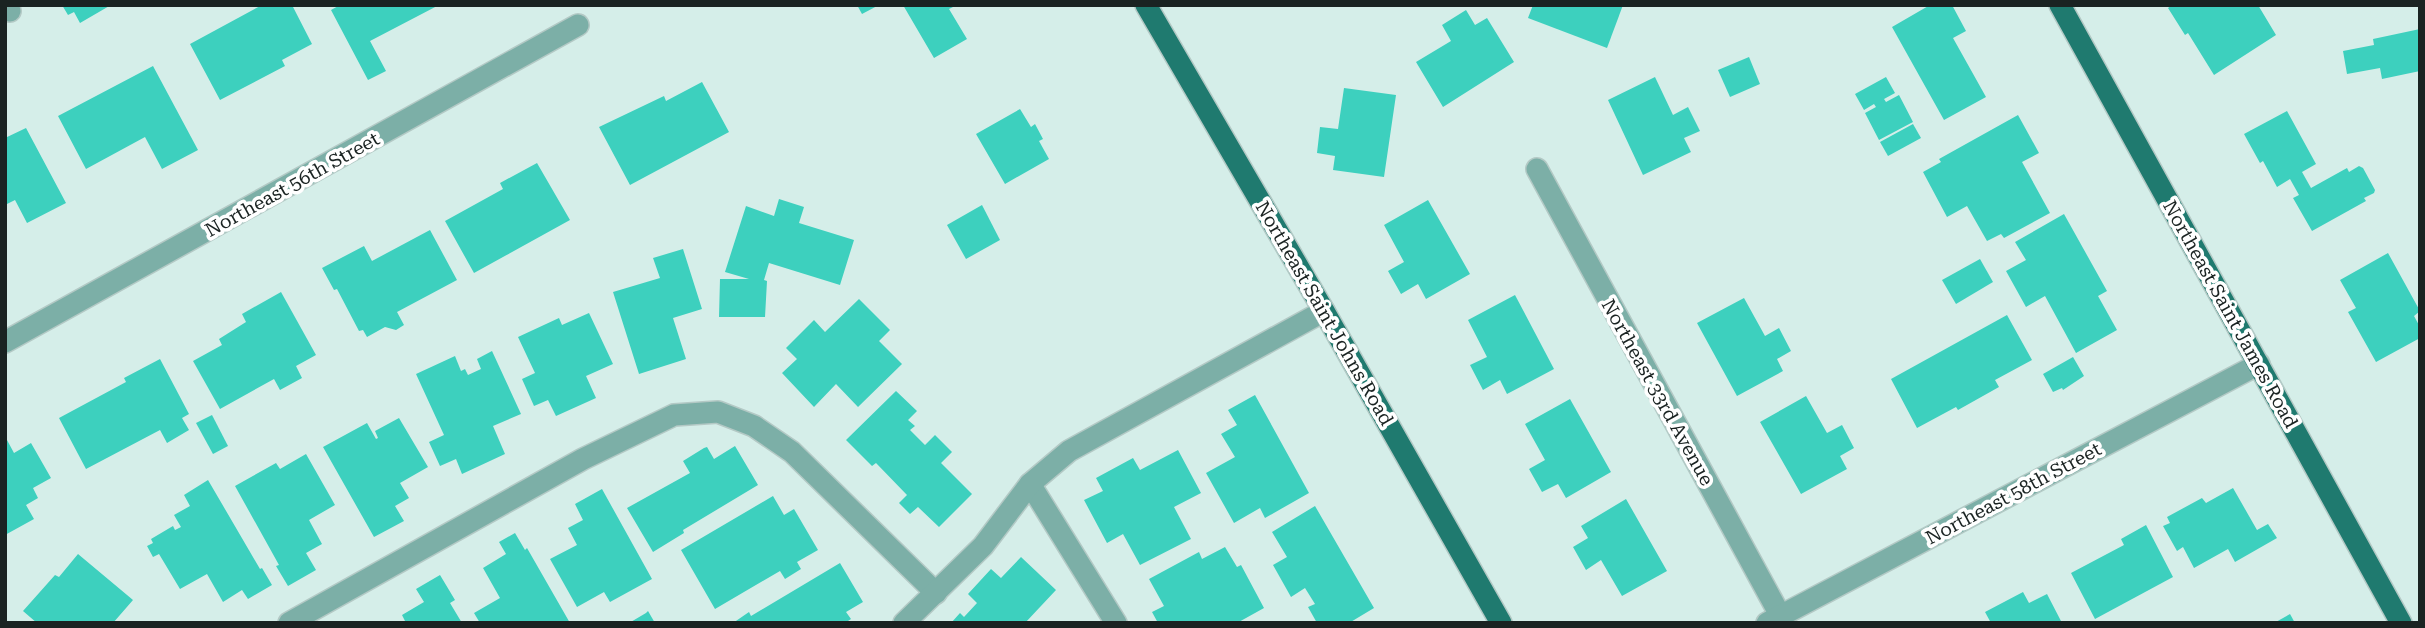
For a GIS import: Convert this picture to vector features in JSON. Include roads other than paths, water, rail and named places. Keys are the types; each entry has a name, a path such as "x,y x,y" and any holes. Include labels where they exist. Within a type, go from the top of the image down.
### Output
{"main road":[{"name":"Northeast Saint Johns Road","path":"1146,5 1501,623"},
{"name":"Northeast Saint James Road","path":"2060,5 2401,623"}],"street":[{"name":"Northeast 56th Street","path":"5,342 578,25"},
{"name":"Northeast 33rd Avenue","path":"1537,169 1773,619"},
{"path":"904,623 984,546 1030,484 1069,451 1324,311"},
{"name":"Northeast 58th Street","path":"1773,619 2259,364"},
{"path":"289,623 583,459 674,415 718,412 754,426 792,452 936,593"},
{"path":"1030,484 1116,623"}]}
